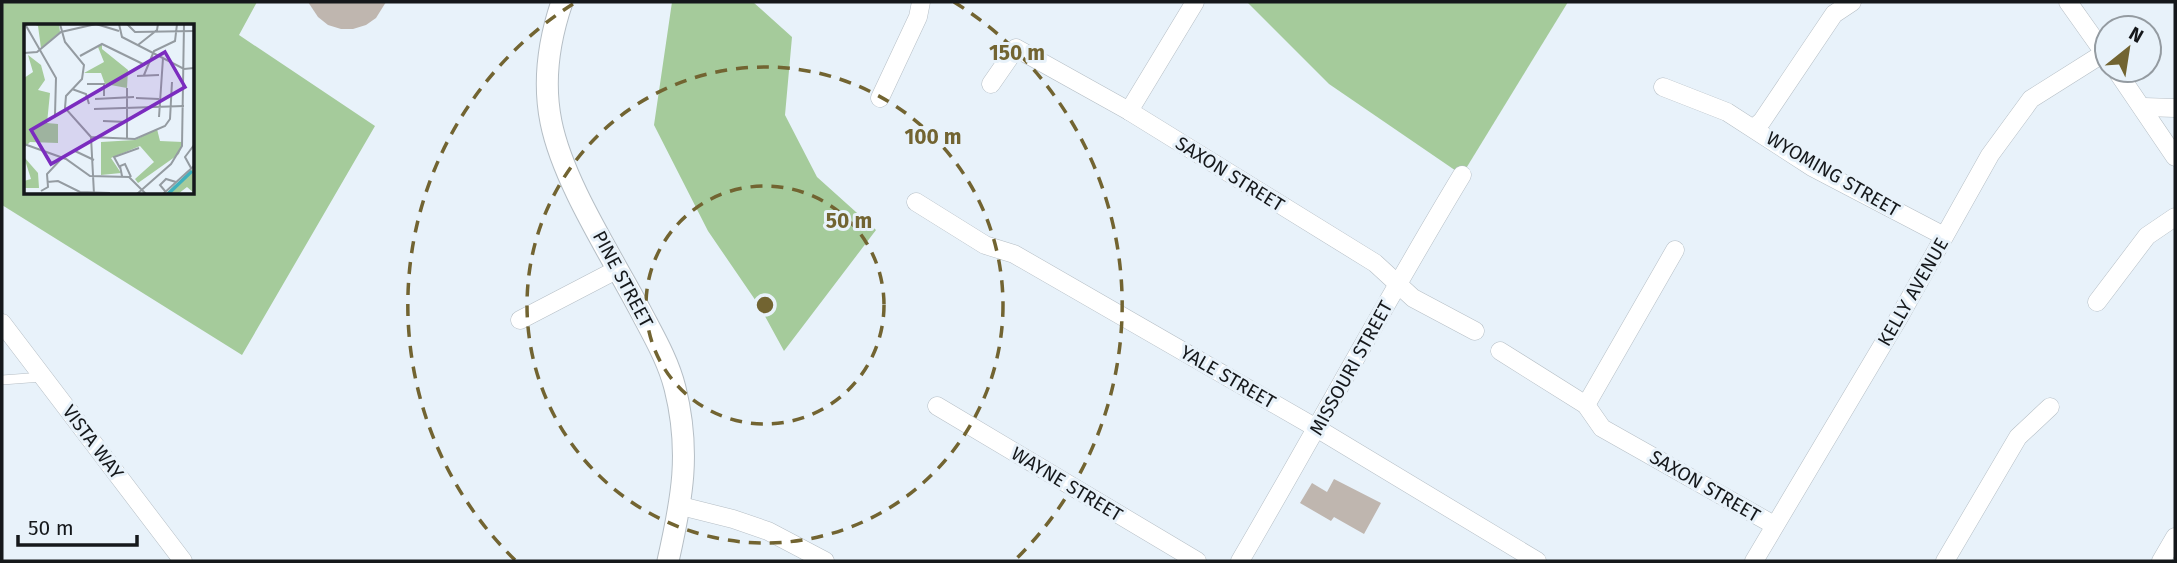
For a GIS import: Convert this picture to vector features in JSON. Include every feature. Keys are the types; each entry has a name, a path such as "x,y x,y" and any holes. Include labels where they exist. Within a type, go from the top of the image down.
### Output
{"street":[{"name":"PINE STREET","path":"562,2 550,48 547,83 551,122 563,161 665,358 682,420 685,450 681,506 668,561"},
{"path":"880,98 918,18 921,2"},
{"path":"1129,111 1195,2"},
{"name":"WYOMING STREET","path":"1853,2 1831,8 1762,121 1754,128 1812,167 1944,236"},
{"path":"2068,2 2093,38"},
{"name":"SAXON STREET","path":"992,85 1016,48 1129,111 1375,263 1413,298 1475,331"},
{"name":"KELLY AVENUE","path":"1754,561 1898,319 1990,155 2031,99 2093,62"},
{"path":"2127,84 2175,157"},
{"path":"1663,87 1727,112 1754,128"},
{"path":"2144,107 2175,108"},
{"name":"MISSOURI STREET","path":"1240,561 1318,429 1396,284 1462,175"},
{"name":"YALE STREET","path":"916,202 985,245 1014,254 1318,429 1536,561"},
{"path":"2097,302 2147,236 2175,217"},
{"path":"1586,405 1675,250"},
{"path":"520,320 618,269"},
{"name":"VISTA WAY","path":"2,323 177,560"},
{"name":"SAXON STREET","path":"1500,351 1586,405 1602,428 1774,525"},
{"name":"WAYNE STREET","path":"937,406 1197,561"},
{"path":"1945,561 2018,438 2050,407"},
{"path":"681,506 768,531 825,561"},
{"path":"2161,561 2175,537"}],"lane":[{"path":"2,380 44,377"}],"green space":[{"path":"2,2 257,2 239,35 375,126 242,355 2,205"},
{"path":"672,2 753,2 792,37 785,115 817,177 876,230 784,351 760,307 708,231 654,125"},
{"path":"1247,2 1568,2 1462,175 1329,84"}],"building":[{"path":"308,2 386,2 376,18 366,25 341,29 328,25 318,17"},
{"path":"1334,479 1381,503 1364,534 1334,517 1331,521 1300,503 1312,483 1327,492"}]}
